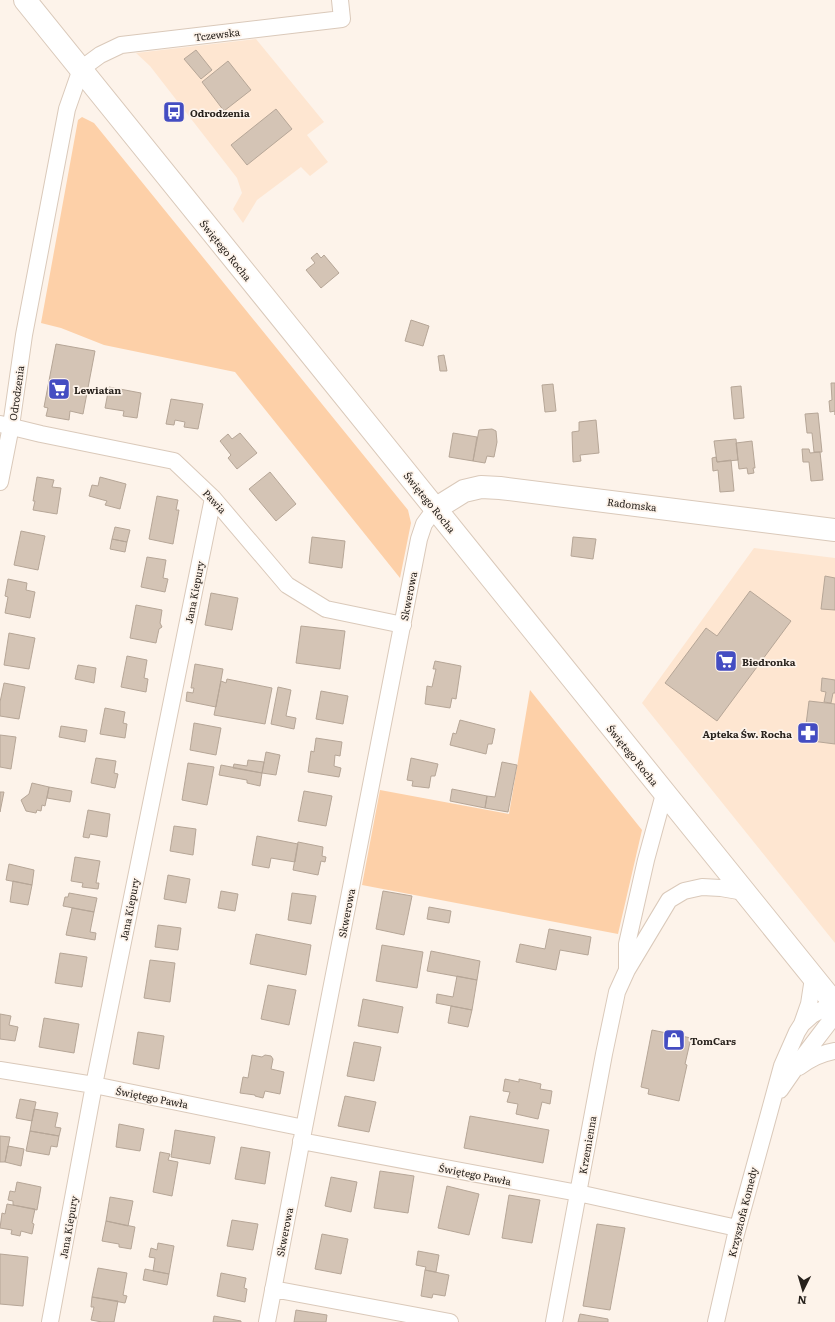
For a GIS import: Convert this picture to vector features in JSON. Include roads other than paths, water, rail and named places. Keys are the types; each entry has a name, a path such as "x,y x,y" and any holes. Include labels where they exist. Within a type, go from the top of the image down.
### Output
{"main road":[{"name":"Świętego Rocha","path":"25,0 835,1007"},
{"name":"Radomska","path":"435,509 464,491 481,487 616,502 835,530"}],"street":[{"name":"Tczewska","path":"80,69 100,54 121,45 342,19 340,0"},
{"name":"Odrodzenia","path":"0,482 4,422 24,335 67,109 80,69"},
{"name":"Pawia","path":"4,422 41,434 174,461 213,498 287,585 326,609 403,625"},
{"name":"Jana Kiepury","path":"50,1322 94,1086 213,498"},
{"name":"Skwerowa","path":"267,1322 302,1135 419,539 424,524 435,509"},
{"name":"Krzemienna","path":"627,970 627,944 646,860 664,794"},
{"name":"Krzemienna","path":"554,1322 617,992 627,970 669,900 684,892 702,887 721,888 744,892"},
{"name":"Krzysztofa Komedy","path":"716,1322 737,1228 771,1103 787,1053 802,1024 809,1004 813,978"},
{"name":"Krzysztofa Komedy","path":"802,1024 812,1015 835,1007"},
{"name":"Krzysztofa Komedy","path":"771,1103 791,1073 831,1020 835,1007"},
{"name":"Krzysztofa Komedy","path":"791,1073 813,1058 835,1051"},
{"name":"Świętego Pawła","path":"0,1070 94,1086 302,1135 737,1228"},
{"path":"273,1289 450,1322"}],"place":[{"name":"Odrodzenia","path":"174,112"},
{"name":"Lewiatan","path":"59,389"},
{"name":"Biedronka","path":"726,661"},
{"name":"Apteka Św. Rocha","path":"808,733"},
{"name":"TomCars","path":"674,1040"}]}
